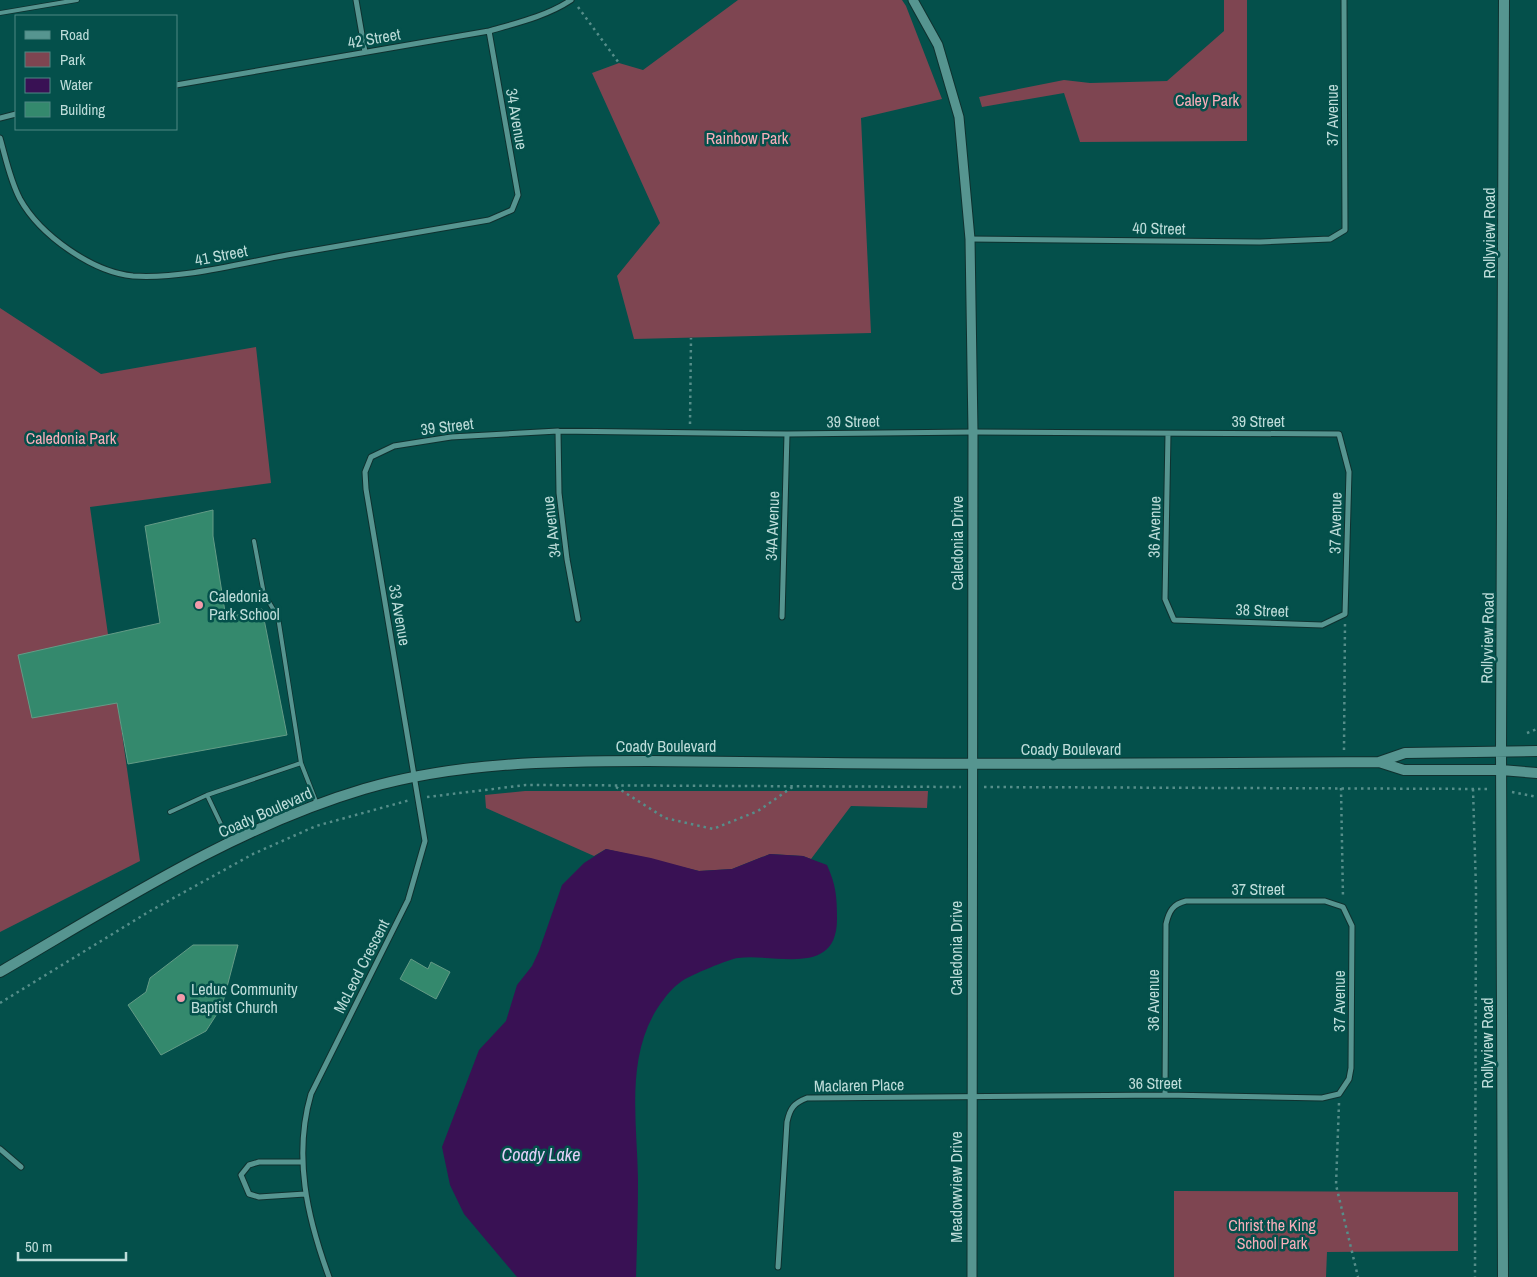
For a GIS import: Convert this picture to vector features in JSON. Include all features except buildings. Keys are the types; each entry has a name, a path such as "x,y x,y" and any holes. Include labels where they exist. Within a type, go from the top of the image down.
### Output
{"main road":[{"name":"Rollyview Road","path":"1503,1277 1501,751 1504,0"},
{"name":"Coady Boulevard","path":"1379,762 1404,753 1537,750"},
{"name":"Coady Boulevard","path":"0,972 177,869 230,843 317,805 366,788 414,777 489,765 552,762 971,764 1379,762 1404,770 1501,770 1537,773"}],"street":[{"path":"356,0 365,52"},
{"name":"42 Street","path":"178,85 489,31 528,20 561,7 572,0"},
{"name":"Caledonia Drive","path":"913,0 938,45 959,117 970,239 973,432 971,1096"},
{"name":"37 Avenue","path":"1344,0 1345,230"},
{"name":"34 Avenue","path":"489,31 518,195 512,210"},
{"path":"0,118 15,114"},
{"name":"41 Street","path":"0,138 17,193 39,224 60,243 80,257 132,276 190,273 489,220 512,210"},
{"name":"40 Street","path":"970,239 1260,242 1330,239 1345,230"},
{"name":"34 Avenue","path":"558,431 559,493 567,559 578,619"},
{"name":"39 Street","path":"371,457 394,446 451,437 558,431 787,434 973,432 1339,434"},
{"name":"34A Avenue","path":"782,618 787,434"},
{"name":"36 Avenue","path":"1168,434 1165,599 1174,620"},
{"name":"37 Avenue","path":"1339,434 1349,472 1345,614"},
{"name":"33 Avenue","path":"371,457 365,472 366,490 414,777"},
{"name":"38 Street","path":"1174,620 1322,625 1345,614"},
{"name":"McLeod Crescent","path":"329,1277 316,1243 306,1194 302,1162 304,1118 311,1094 408,900 425,841 414,777"},
{"name":"37 Street","path":"1173,907 1177,903 1186,901 1325,902 1343,907"},
{"name":"36 Avenue","path":"1165,1095 1166,924 1168,914 1173,907"},
{"name":"37 Avenue","path":"1339,1094 1349,1079 1351,1068 1352,926 1343,907"},
{"name":"36 Street","path":"971,1096 1165,1095 1322,1098 1339,1094"},
{"name":"Maclaren Place","path":"778,1267 787,1122 790,1110 797,1102 807,1098 971,1096"},
{"name":"Meadowview Drive","path":"971,1096 972,1277"},
{"path":"0,1149 21,1167"},
{"path":"302,1162 258,1162 248,1165 241,1175 248,1194 259,1198 306,1194"}],"lane":[{"path":"48,0 51,5"},
{"path":"0,13 77,0"},
{"path":"254,541 264,594 278,617 301,763 317,805"},
{"path":"170,812 206,795 301,763"},
{"path":"206,795 230,843"}],"path":[{"path":"572,0 619,63"},
{"path":"690,433 692,338"},
{"path":"1344,762 1345,614"},
{"path":"1529,732 1537,729"},
{"path":"0,1003 150,911 253,854 316,826 418,798 526,785 1473,789 1501,790 1537,797"},
{"path":"614,786 666,818 713,828 758,811 794,786"},
{"path":"1341,788 1343,907"},
{"path":"1473,789 1476,889 1475,1277"},
{"path":"1339,1094 1336,1185 1358,1277"}],"green space":[{"name":"Rainbow Park","path":"738,0 902,0 906,6 942,99 861,118 871,333 634,339 617,276 660,223 592,73 619,63 643,70"},
{"name":"Caley Park","path":"1224,0 1247,0 1247,141 1080,142 1064,93 982,107 979,97 1064,80 1090,83 1167,81 1224,31"},
{"name":"Caledonia Park","path":"0,308 101,374 256,347 271,483 90,507 140,861 0,932"},
{"path":"525,791 928,791 927,808 851,806 811,859 803,856 770,854 732,869 699,871 606,849 594,856 486,808 485,795"},
{"name":"Christ the King School Park","path":"1174,1191 1458,1192 1458,1251 1327,1252 1326,1277 1174,1277"}],"water":[{"name":"Coady Lake","path":"606,849 651,858 699,871 732,869 770,854 803,856 827,865 836,898 837,919 834,937 827,949 815,956 801,959 738,958 701,971 675,987 651,1019 643,1040 636,1086 638,1179 636,1277 517,1277 464,1214 450,1185 442,1147 479,1050 506,1021 517,985 532,966 539,951 562,885 584,863"}],"place":[{"name":"Caledonia Park School","path":"199,605"},
{"name":"Leduc Community Baptist Church","path":"181,998"}]}
